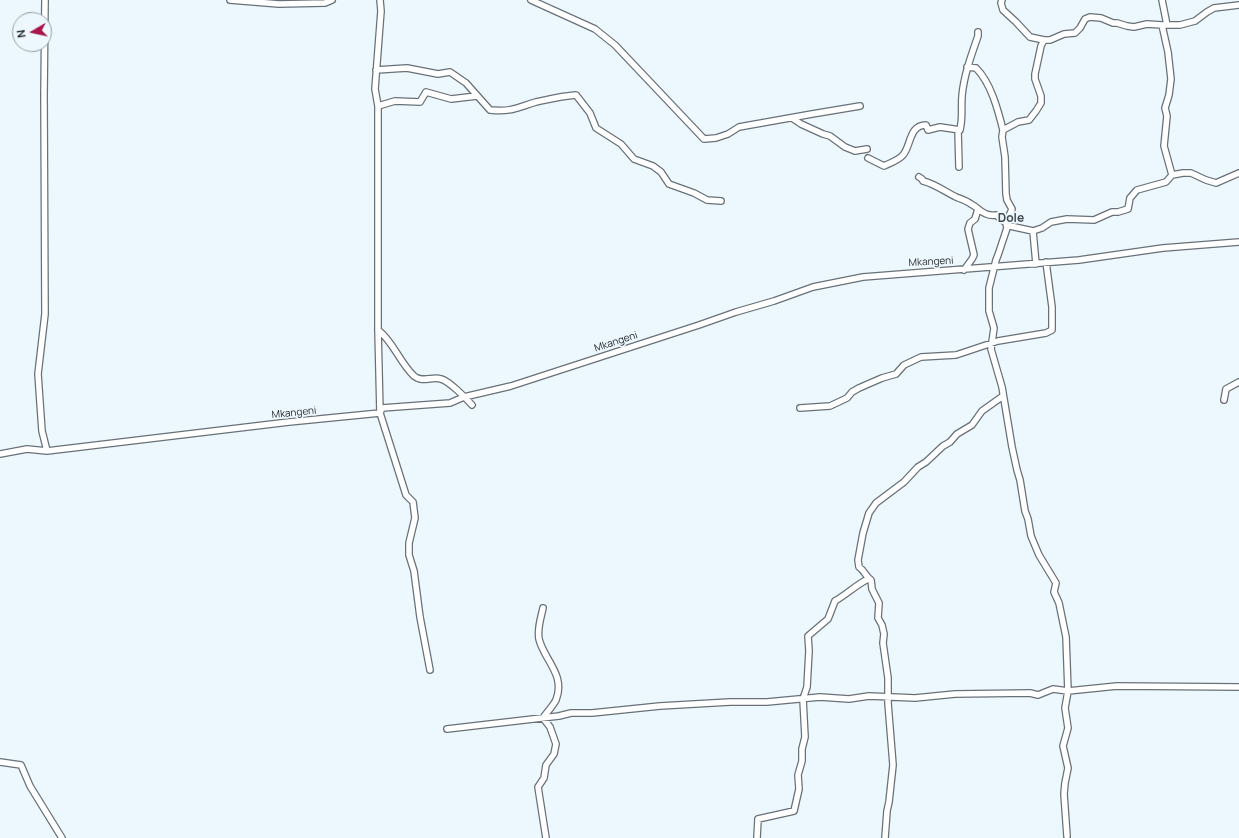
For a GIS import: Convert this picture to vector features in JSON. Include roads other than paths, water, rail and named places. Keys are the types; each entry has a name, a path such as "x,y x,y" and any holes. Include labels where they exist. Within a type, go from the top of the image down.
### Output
{"street":[{"path":"45,0 45,314 38,374 42,431 47,451"},
{"path":"230,0 279,4 325,3 332,0"},
{"path":"380,0 381,11 376,70 376,98 378,106 378,330 380,413 406,495 413,502 415,518 409,543 409,555 414,571 420,617 430,670"},
{"path":"531,0 595,29 615,45 704,139 716,138 728,134 739,127 860,106"},
{"path":"1002,0 1001,3 1003,10 1030,37 1044,40 1050,40 1064,34 1075,33 1086,19 1090,17 1101,18 1113,23 1134,27 1147,24 1178,25 1196,21 1206,12 1214,8 1239,4"},
{"path":"1162,0 1171,79 1166,108 1167,116 1164,146 1172,175"},
{"path":"959,167 958,130 960,130 963,118 962,96 967,67 978,32"},
{"path":"1003,130 1018,122 1029,120 1041,103 1041,96 1035,79 1035,74 1041,46 1044,40"},
{"path":"967,67 976,68 985,78 1003,130 1002,137 1005,157 1006,194 1007,200 1012,209 1006,223 1007,228 994,267 989,288 989,311 994,328 991,350 1002,387 1017,470 1032,540 1056,583 1054,592 1059,603 1066,637 1068,690 1065,708 1068,728 1063,746 1068,768 1064,794 1067,836"},
{"path":"376,70 407,68 438,74 450,72 466,84 490,110 505,111 517,109 556,97 576,95 590,113 596,128 621,144 634,159 653,166 661,172 669,184 694,193 707,200 721,201"},
{"path":"378,106 395,101 420,102 426,92 451,99 477,96"},
{"path":"792,118 801,124 830,136 845,147 855,151 867,149"},
{"path":"868,158 884,166 903,157 910,138 918,127 924,124 928,130 940,127 958,130"},
{"path":"919,177 922,181 941,188 991,216 996,215 1006,223 1017,228 1033,231 1042,228 1051,222 1067,219 1094,220 1112,212 1128,209 1130,198 1137,190 1166,182 1172,175 1191,173 1216,183 1239,172"},
{"path":"964,270 974,255 968,229 970,223 976,219 978,209"},
{"path":"1033,231 1036,264"},
{"name":"Mkangeni","path":"0,454 26,449 47,451 283,422 380,413 382,408 450,402 464,397 511,386 813,287 862,277 1036,264 1079,260 1163,248 1239,242"},
{"path":"800,408 830,406 838,403 859,388 882,378 896,374 904,365 921,358 956,355 991,343 1046,333 1052,330 1052,307 1046,262"},
{"path":"378,330 384,334 402,362 415,377 424,379 441,379 472,405"},
{"path":"1224,400 1226,389 1239,382"},
{"path":"886,838 887,811 892,765 888,678 883,643 884,634 882,625 878,618 879,603 872,589 871,580 868,579 863,570 859,567 858,560 866,522 869,513 876,503 904,482 918,467 950,442 957,434 972,425 982,411 1003,396"},
{"path":"757,838 758,819 794,811 799,789 798,775 802,761 802,749 806,736 803,699 807,687 809,651 808,636 828,620 835,601 868,579"},
{"path":"543,608 539,621 539,639 556,673 558,692 555,702 543,718"},
{"path":"447,729 543,718 571,713 597,713 660,706 730,702 767,702 820,698 849,699 870,696 915,698 955,694 1038,694 1053,689 1068,690 1117,686 1239,687"},
{"path":"543,718 550,727 556,744 554,754 546,765 544,778 538,787 546,838"},
{"path":"0,762 21,765 30,786 62,838"}],"district":[{"name":"Dole","path":"1011,219"}]}
